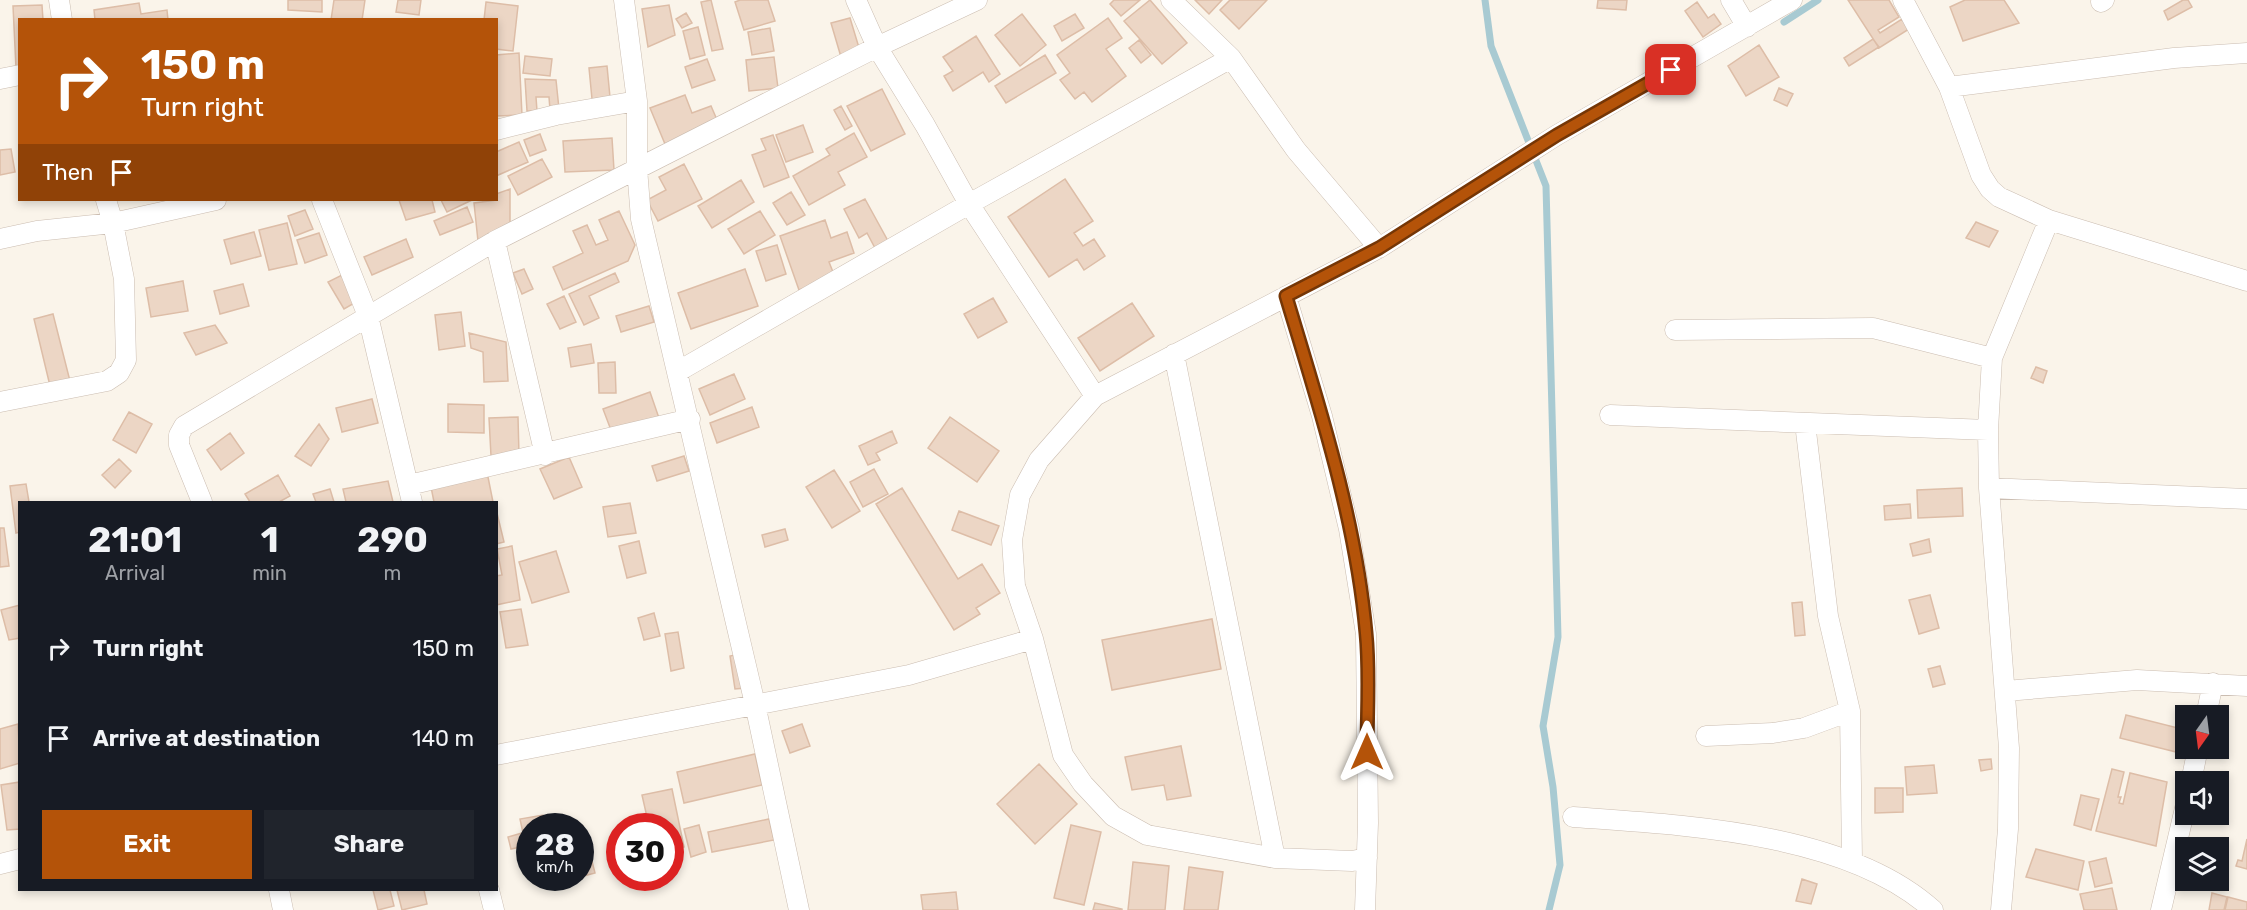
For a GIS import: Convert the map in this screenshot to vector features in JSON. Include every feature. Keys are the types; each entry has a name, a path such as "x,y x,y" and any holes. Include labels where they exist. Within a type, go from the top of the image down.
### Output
{"street":[{"path":"59,0 62,18"},
{"path":"624,0 637,101 637,168 641,219 658,298 690,419 799,910"},
{"path":"856,0 877,47 925,125 969,204 1095,396"},
{"path":"202,501 179,445 178,435 184,426 495,241 877,47 977,0"},
{"path":"1171,0 1231,58 1296,150 1379,248"},
{"path":"1731,0 1746,27"},
{"path":"1367,858 1352,861 1275,858 1147,835 1113,816 1083,784 1063,755 1034,639 1015,586 1012,540 1020,495 1039,459 1095,396 1379,248 1557,135 1792,0"},
{"path":"1903,0 1949,87 1981,175 1990,189 1999,197 2049,220 2247,281"},
{"path":"1949,87 2174,58 2247,53"},
{"path":"677,372 969,204 1231,58"},
{"path":"0,79 18,75"},
{"path":"498,130 556,115 637,101"},
{"path":"0,402 106,381 119,373 126,360 124,290 113,223 106,201"},
{"path":"0,238 37,231 113,223 212,201"},
{"path":"322,201 368,316 411,494 545,455 690,419"},
{"path":"2001,910 2008,829 2006,691 1989,488 1988,430 1992,358 2049,220"},
{"path":"495,241 545,455"},
{"path":"1286,296 1322,416 1349,528 1366,634 1367,858 1365,910"},
{"path":"1675,330 1873,328 1992,358"},
{"path":"1174,354 1275,858"},
{"path":"1610,415 1988,430"},
{"path":"1805,423 1828,616 1850,711 1852,860"},
{"path":"1989,488 2247,499"},
{"path":"498,755 909,675 1034,639"},
{"path":"2006,691 2137,680 2247,686"},
{"path":"2208,705 2213,683"},
{"path":"1706,736 1773,733 1804,728 1850,711"},
{"path":"1573,817 1684,825 1808,847 1852,860 1893,882 1933,910"},
{"path":"2161,910 2181,825"},
{"path":"0,864 18,860"},
{"path":"279,891 283,910"},
{"path":"489,891 494,910"}],"building":[{"path":"288,0 322,0 322,12 288,10"},
{"path":"334,0 365,0 362,18 331,18"},
{"path":"398,0 421,0 419,15 396,12"},
{"path":"711,0 723,49 712,51 701,2"},
{"path":"768,0 775,21 744,30 735,2"},
{"path":"1114,0 1140,0 1121,16 1110,4"},
{"path":"1150,0 1187,43 1162,64 1124,21"},
{"path":"1195,0 1222,0 1209,14"},
{"path":"1230,0 1267,0 1239,29 1220,10"},
{"path":"1598,0 1627,0 1626,10 1597,8"},
{"path":"1848,0 1889,0 1899,17 1878,30 1880,33 1902,19 1909,29 1879,48"},
{"path":"1965,0 2004,0 2019,23 1963,41 1950,7"},
{"path":"2183,0 2188,0 2192,7 2168,20 2164,11"},
{"path":"486,2 518,6 513,51 498,49 498,18 484,18"},
{"path":"1697,2 1708,18 1714,14 1721,24 1703,37 1685,11"},
{"path":"139,3 141,14 167,10 168,18 95,18 94,10"},
{"path":"42,5 43,18 18,18 18,68 16,68 13,6"},
{"path":"669,5 675,35 648,47 642,9"},
{"path":"686,13 692,23 682,28 676,19"},
{"path":"1022,14 1046,45 1020,66 995,35"},
{"path":"1075,14 1084,28 1062,41 1054,26"},
{"path":"850,18 860,51 841,57 831,23"},
{"path":"1108,18 1122,38 1106,49 1126,76 1092,102 1084,92 1075,99 1060,80 1070,73 1057,55"},
{"path":"698,27 705,55 690,59 683,31"},
{"path":"770,28 774,51 752,55 748,32"},
{"path":"976,36 1000,74 989,82 983,72 953,91 944,76 953,71 943,57"},
{"path":"1873,39 1879,47 1849,66 1844,58"},
{"path":"1139,40 1151,55 1141,63 1129,48"},
{"path":"1759,45 1779,77 1746,96 1728,66"},
{"path":"519,53 522,115 498,116 498,55"},
{"path":"1045,55 1056,73 1006,103 995,86"},
{"path":"525,56 552,59 550,76 523,73"},
{"path":"774,57 778,88 749,91 746,60"},
{"path":"707,59 715,80 692,88 685,67"},
{"path":"607,66 610,97 592,99 589,68"},
{"path":"525,79 556,80 559,109 550,110 549,97 536,97 537,111 527,111"},
{"path":"1779,88 1793,94 1787,106 1774,100"},
{"path":"882,89 905,134 871,151 847,106"},
{"path":"685,95 692,113 711,106 718,122 665,144 650,108"},
{"path":"841,106 852,126 845,130 834,110"},
{"path":"803,125 813,152 786,162 776,135"},
{"path":"854,133 867,157 838,172 845,185 809,205 793,176 830,155 826,149"},
{"path":"540,134 546,150 530,156 524,140"},
{"path":"773,135 789,177 764,187 752,155 766,150 761,139"},
{"path":"612,138 614,170 565,172 563,141"},
{"path":"519,142 528,162 498,175 498,151"},
{"path":"11,149 15,172 0,175 0,150"},
{"path":"542,159 552,177 518,195 508,176"},
{"path":"684,164 702,199 658,221 647,200 666,190 659,177"},
{"path":"1065,179 1093,221 1074,233 1083,246 1094,239 1105,256 1084,270 1077,259 1049,277 1008,217"},
{"path":"741,180 754,202 712,228 698,206"},
{"path":"510,189 510,227 478,241 474,203 498,201 498,193"},
{"path":"791,192 805,215 787,225 773,203"},
{"path":"865,199 888,241 875,248 867,233 859,238 844,209"},
{"path":"399,201 432,201 435,212 406,220"},
{"path":"442,201 470,201 447,212"},
{"path":"467,207 473,222 440,235 434,221"},
{"path":"305,210 313,229 295,236 288,216"},
{"path":"619,211 635,245 628,261 563,290 553,267 583,253 573,231 587,225 596,245 608,240 599,220"},
{"path":"760,211 775,235 744,254 728,229"},
{"path":"825,220 831,238 847,232 854,253 829,262 835,277 799,290 780,236"},
{"path":"1976,222 1998,231 1989,247 1966,238"},
{"path":"287,223 297,264 269,270 259,230"},
{"path":"254,232 261,256 231,264 224,240"},
{"path":"319,233 327,255 305,263 297,240"},
{"path":"406,239 413,257 372,275 364,257"},
{"path":"777,245 786,274 766,281 756,251"},
{"path":"524,269 533,289 522,294 513,273"},
{"path":"745,269 758,306 691,329 678,293"},
{"path":"348,272 358,301 344,309 328,282"},
{"path":"615,273 619,282 589,296 599,318 584,325 569,294"},
{"path":"183,281 188,311 151,317 146,288"},
{"path":"243,284 249,306 220,314 214,291"},
{"path":"564,296 576,322 560,329 547,304"},
{"path":"993,298 1007,322 978,338 964,314"},
{"path":"1132,303 1154,336 1100,371 1078,338"},
{"path":"649,306 654,322 621,332 616,316"},
{"path":"461,312 465,346 439,350 435,315"},
{"path":"53,314 71,385 51,390 34,319"},
{"path":"215,325 227,343 196,355 184,333"},
{"path":"469,333 506,342 508,381 484,382 483,352 471,348"},
{"path":"591,344 594,363 571,367 568,348"},
{"path":"615,362 616,393 599,393 598,363"},
{"path":"2036,367 2047,371 2043,383 2031,378"},
{"path":"734,374 745,399 710,415 699,389"},
{"path":"650,392 660,421 614,438 603,409"},
{"path":"372,399 378,423 342,432 336,408"},
{"path":"448,404 484,405 484,433 448,432"},
{"path":"752,407 759,427 717,443 710,423"},
{"path":"129,412 152,424 136,453 113,440"},
{"path":"518,417 519,455 491,456 489,418"},
{"path":"950,417 999,451 977,482 928,448"},
{"path":"319,424 329,439 311,466 295,456"},
{"path":"892,431 897,443 876,453 880,460 868,465 859,446"},
{"path":"230,433 244,453 221,470 207,450"},
{"path":"684,456 689,471 657,481 652,466"},
{"path":"569,457 582,487 554,499 540,469"},
{"path":"119,459 131,471 115,488 102,475"},
{"path":"874,469 888,494 863,507 850,482"},
{"path":"834,470 860,511 832,528 806,487"},
{"path":"487,472 493,501 434,501 430,482"},
{"path":"278,475 290,496 281,501 249,501 245,494"},
{"path":"388,481 393,501 346,501 343,489"},
{"path":"26,484 29,501 18,501 18,532 16,533 10,486"},
{"path":"902,488 958,579 982,564 1000,593 976,608 980,614 954,630 876,504"},
{"path":"1962,488 1963,516 1918,518 1917,490"},
{"path":"330,489 334,501 316,501 313,494"},
{"path":"630,503 636,533 608,537 603,507"},
{"path":"1910,504 1911,518 1885,520 1884,506"},
{"path":"959,511 999,526 991,545 952,530"},
{"path":"498,517 504,542 498,544"},
{"path":"0,528 4,528 9,566 0,567"},
{"path":"785,529 788,540 765,547 762,535"},
{"path":"1929,539 1931,552 1913,556 1910,544"},
{"path":"639,541 646,573 627,578 619,546"},
{"path":"512,546 520,600 498,605 498,576 502,575 498,549"},
{"path":"556,551 569,592 532,603 519,562"},
{"path":"1930,595 1939,628 1919,634 1909,600"},
{"path":"1802,602 1805,635 1795,636 1792,603"},
{"path":"18,606 18,638 9,640 1,610"},
{"path":"521,609 528,645 506,648 500,612"},
{"path":"654,613 660,636 644,640 638,618"},
{"path":"1212,619 1221,669 1112,690 1102,640"},
{"path":"678,632 684,668 671,671 665,634"},
{"path":"740,654 745,688 735,689 730,656"},
{"path":"1940,666 1945,684 1933,687 1928,669"},
{"path":"2126,715 2175,727 2175,752 2120,738"},
{"path":"18,724 18,764 0,769 0,729"},
{"path":"802,724 810,746 790,753 782,731"},
{"path":"1181,746 1191,796 1167,800 1164,785 1132,790 1125,757"},
{"path":"755,754 762,785 684,803 677,772"},
{"path":"1991,759 1992,769 1981,771 1979,760"},
{"path":"1039,764 1077,804 1035,844 997,804"},
{"path":"1934,765 1937,793 1907,795 1905,767"},
{"path":"2112,769 2124,772 2118,797 2121,797 2119,803 2123,804 2130,773 2167,782 2156,846 2096,831"},
{"path":"18,782 18,829 7,830 1,785"},
{"path":"1875,788 1903,788 1903,812 1875,813"},
{"path":"672,789 677,813 646,813 642,795"},
{"path":"2081,795 2099,799 2091,830 2074,825"},
{"path":"769,819 774,840 712,852 708,832"},
{"path":"699,825 706,852 691,857 684,829"},
{"path":"1071,825 1101,832 1084,905 1054,898"},
{"path":"516,835 516,848 511,849 508,837"},
{"path":"2247,839 2247,869 2236,866 2238,860 2242,861"},
{"path":"2036,849 2084,861 2078,890 2026,877"},
{"path":"2106,858 2112,883 2095,887 2089,862"},
{"path":"1133,862 1169,866 1165,910 1128,910"},
{"path":"1189,867 1223,872 1218,910 1184,910"},
{"path":"1802,879 1817,884 1811,904 1796,901"},
{"path":"2112,888 2117,910 2084,910 2080,894"},
{"path":"373,891 390,891 394,906 378,910"},
{"path":"397,891 424,891 427,904 402,910"},
{"path":"956,892 958,910 923,910 921,895"},
{"path":"2212,893 2227,897 2224,910 2209,910"},
{"path":"2228,897 2247,902 2247,910 2225,910"},
{"path":"1095,903 1122,909 1122,910 1093,910"}],"waterway":[{"path":"1485,0 1491,46 1546,186 1558,637 1543,726 1553,787 1560,865 1549,910"},
{"path":"1784,22 1818,0"}],"route":[{"path":"1367,752 1366,634 1349,528 1322,416 1286,296 1379,248 1557,135 1671,70"}]}
